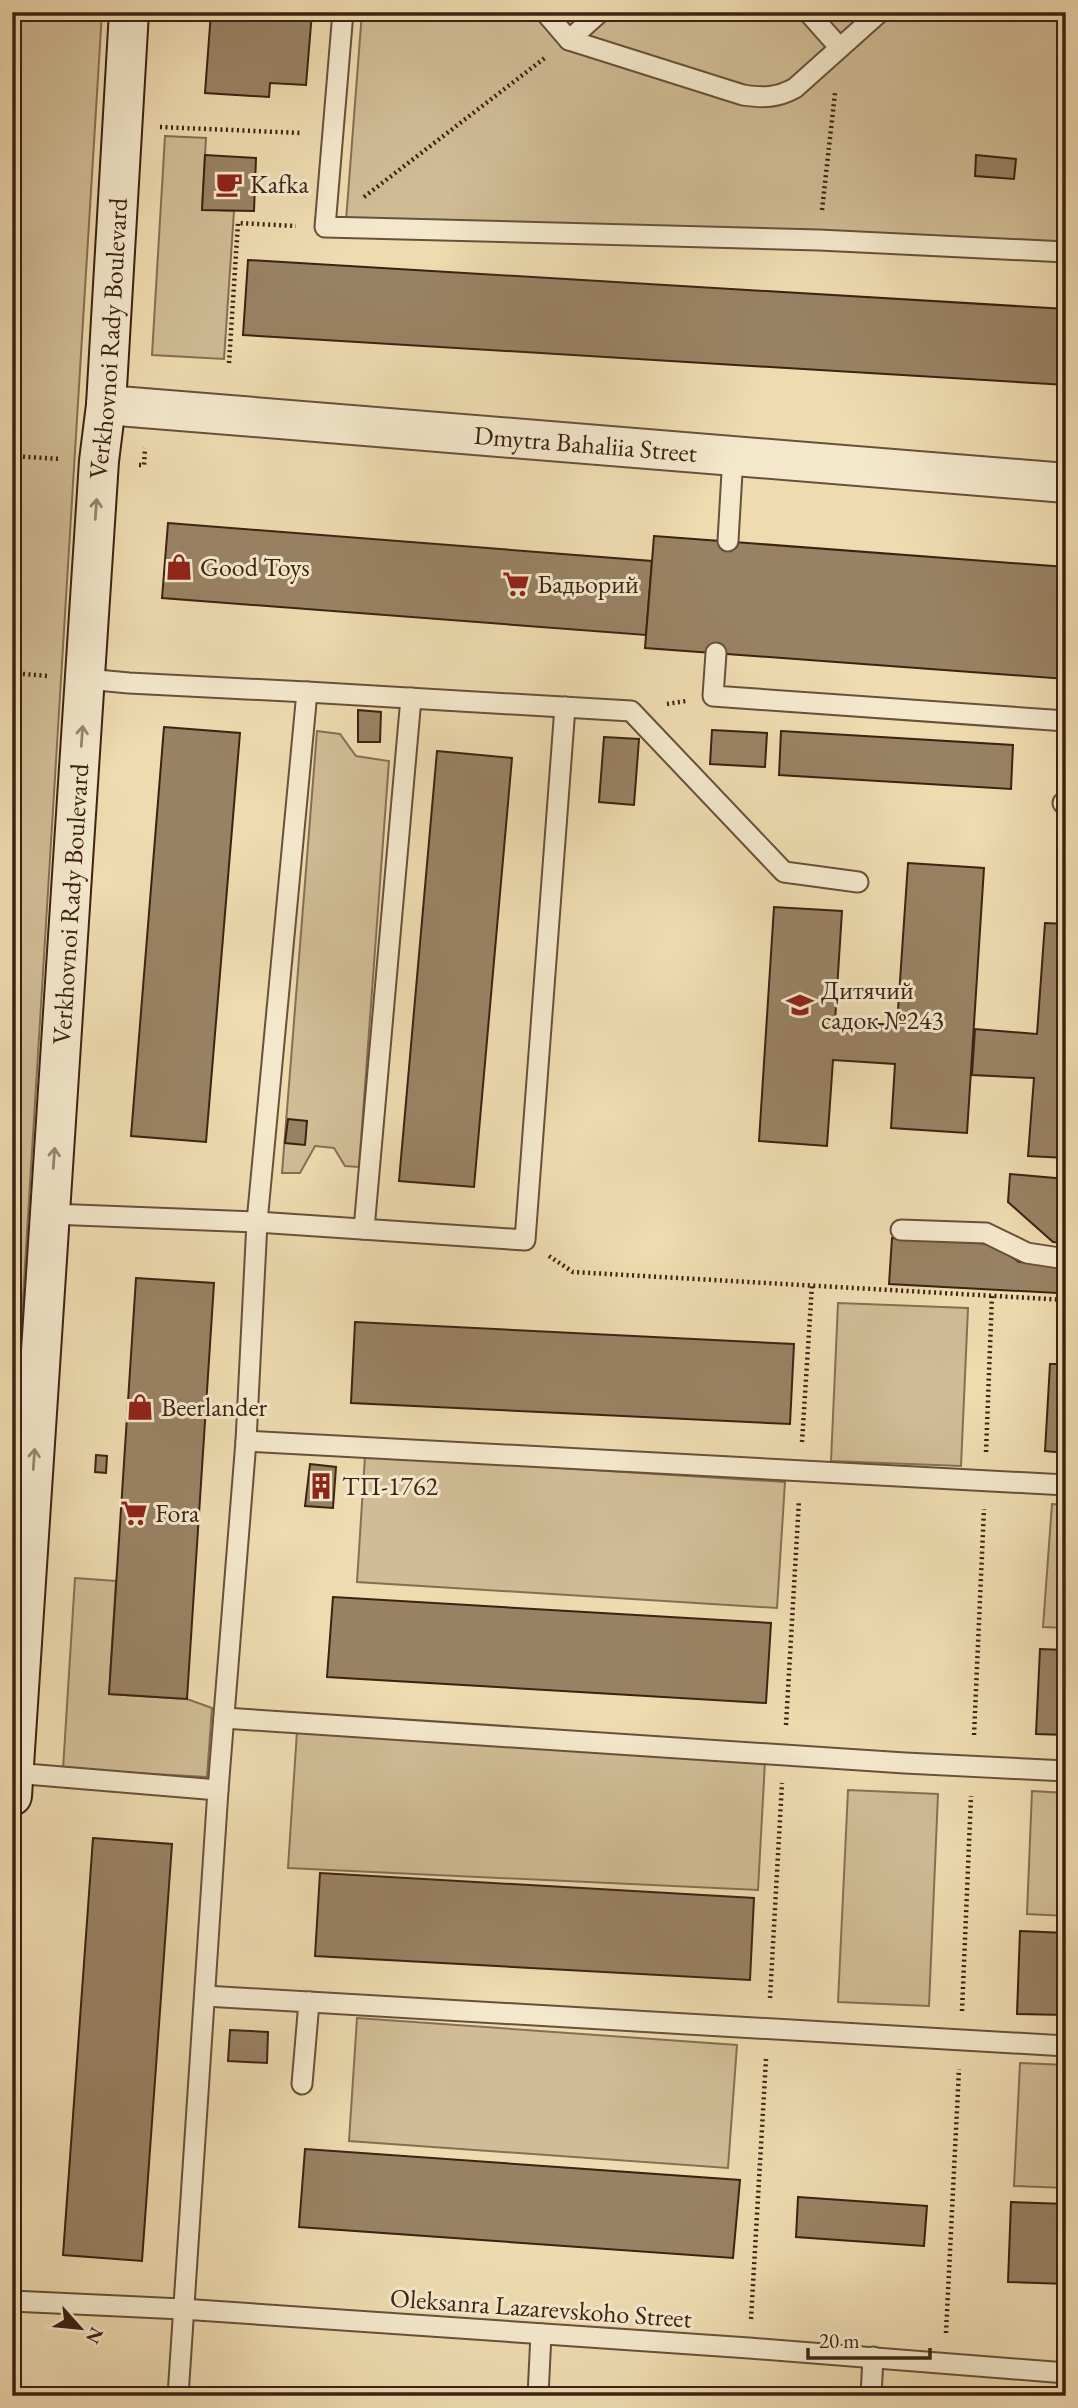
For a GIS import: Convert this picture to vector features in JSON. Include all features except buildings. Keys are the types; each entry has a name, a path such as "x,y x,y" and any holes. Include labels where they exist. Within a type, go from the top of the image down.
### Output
{"street":[{"name":"Verkhovnoi Rady Boulevard","path":"13,1784 99,461 106,405 129,12"},
{"name":"Dmytra Bahaliia Street","path":"106,405 1066,483"}],"lane":[{"path":"343,12 325,227 819,240 1066,252"},
{"path":"545,12 569,40 743,95 764,98 780,96 795,88 880,12"},
{"path":"569,40 600,12"},
{"path":"808,12 839,47"},
{"path":"728,541 733,455"},
{"path":"716,653 713,696 1066,721"},
{"path":"86,679 631,711 784,872 858,882"},
{"path":"178,2396 218,1790 246,1441 257,1222 307,692"},
{"path":"364,1229 411,698"},
{"path":"51,1214 257,1222 525,1240 565,707"},
{"path":"901,1230 986,1233 1027,1253 1066,1258"},
{"path":"246,1441 1066,1485"},
{"path":"224,1718 1066,1770"},
{"path":"13,1784 218,1790"},
{"path":"205,1996 1066,2046"},
{"path":"302,2084 309,2003"},
{"name":"Oleksanra Lazarevskoho Street","path":"12,2301 182,2309 1066,2373"},
{"path":"538,2396 541,2334"},
{"path":"871,2396 873,2357"}],"path":[{"path":"12,67 16,12"},
{"path":"229,363 238,223 325,227 569,40"},
{"path":"819,240 839,47"},
{"path":"159,127 333,134"},
{"path":"631,711 713,696"},
{"path":"525,1240 573,1272 1066,1300"},
{"path":"802,1451 812,1285"},
{"path":"944,2365 961,2041 992,1295"},
{"path":"786,1727 800,1492"},
{"path":"769,2003 782,1782"},
{"path":"749,2348 766,2058"}],"shaded area":[{"path":"12,12 102,12 12,1477"},
{"path":"362,12 1066,12 1066,252 346,221"},
{"path":"165,136 206,138 202,209 234,211 224,359 152,355"},
{"path":"317,731 340,734 356,756 389,761 359,1167 345,1166 334,1148 315,1146 300,1173 282,1173"},
{"path":"838,1303 968,1308 961,1466 831,1461"},
{"path":"365,1456 785,1482 777,1608 357,1582"},
{"path":"1052,1504 1066,1505 1066,1628 1043,1627"},
{"path":"75,1578 116,1581 109,1694 187,1699 212,1708 207,1777 63,1769"},
{"path":"297,1731 765,1761 758,1890 288,1868"},
{"path":"848,1790 938,1794 929,2006 838,2002"},
{"path":"1032,1791 1066,1793 1066,1916 1027,1914"},
{"path":"357,2018 737,2045 728,2168 349,2141"},
{"path":"1020,2063 1066,2065 1066,2188 1014,2186"}],"place":[{"name":"Kafka","path":"229,184"},
{"name":"Good Toys","path":"179,567"},
{"name":"Бадьорий","path":"516,584"},
{"name":"Дитячий садок №243","path":"800,1005"},
{"name":"Beerlander","path":"140,1407"},
{"name":"ТП-1762","path":"321,1486"},
{"name":"Fora","path":"134,1513"}]}
